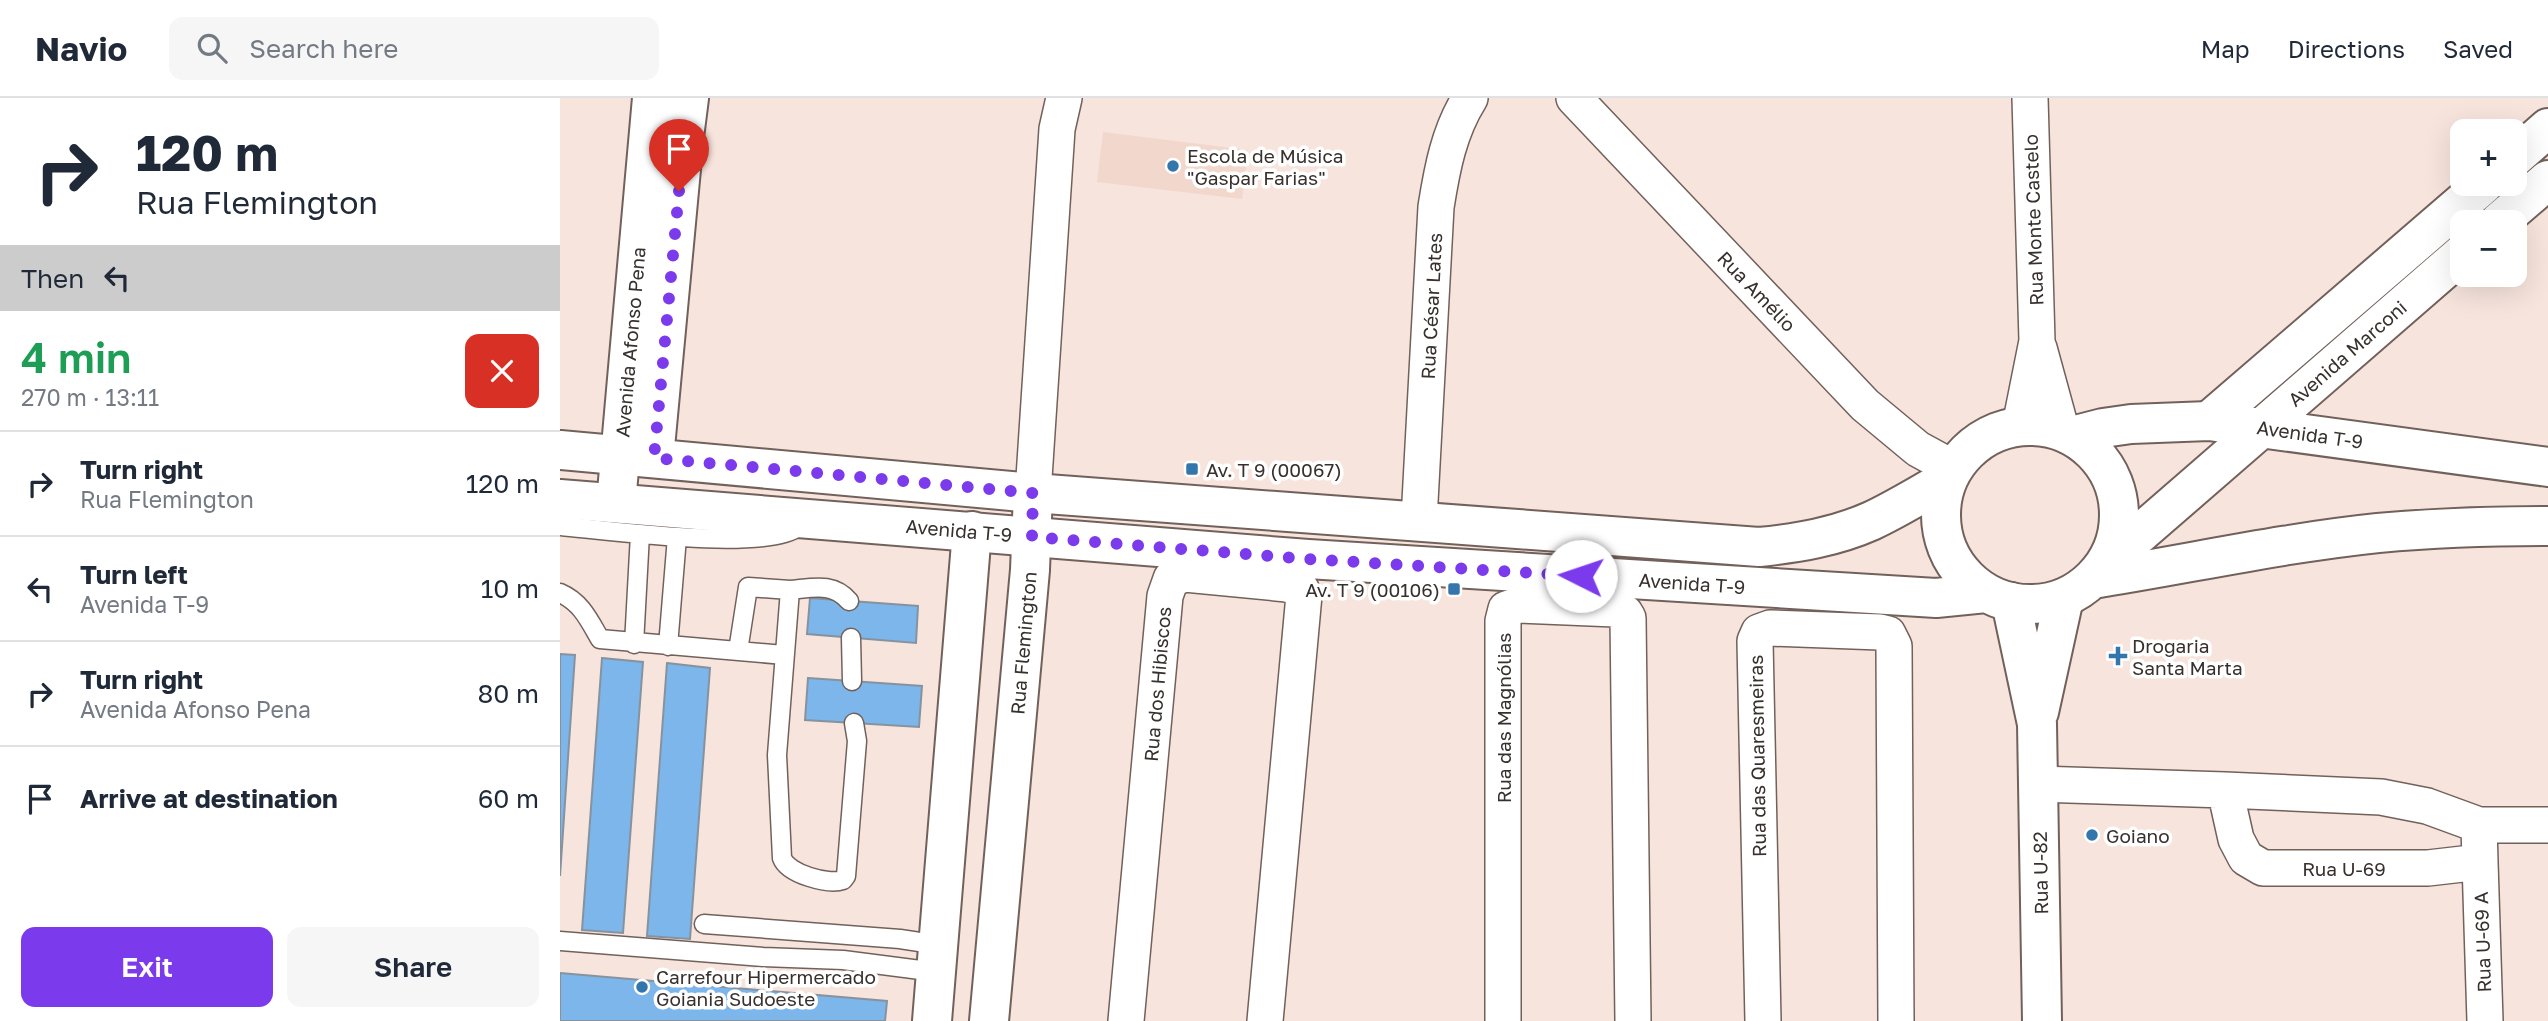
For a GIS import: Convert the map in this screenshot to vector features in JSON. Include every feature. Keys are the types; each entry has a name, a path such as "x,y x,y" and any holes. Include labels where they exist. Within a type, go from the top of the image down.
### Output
{"main road":[{"name":"Avenida Afonso Pena","path":"637,457 652,98"},
{"name":"Avenida Afonso Pena","path":"616,503 637,457 689,98"},
{"path":"2527,146 2548,128"},
{"path":"2513,210 2548,180"},
{"name":"Avenida Marconi","path":"2209,421 2470,196"},
{"name":"Avenida Marconi","path":"2088,580 2450,264"},
{"name":"Avenida T-9","path":"2067,434 2131,424 2209,421 2548,467"},
{"path":"2088,580 2116,541 2120,517 2117,492 2107,470 2091,451 2067,434 2042,427 2020,426 1982,439 1966,452 1951,474 1941,500 1940,522 1954,563 1968,580 1999,598 2038,604 2088,580 2282,546 2378,533 2481,526 2548,526"},
{"path":"560,450 1033,493 1759,547 1800,543 1871,521 1951,474"},
{"name":"Rua Flemington","path":"989,1021 1032,537 1033,493"},
{"name":"Avenida T-9","path":"560,499 1308,559 1937,598 1999,598"},
{"path":"932,1021 972,531"},
{"name":"Rua U-82","path":"2037,724 2088,580"},
{"name":"Rua U-82","path":"1999,598 2037,724 2042,1021"},
{"path":"938,959 960,950 970,957 989,1021"}],"street":[{"name":"Rua Flemington","path":"1033,493 1057,129 1064,98"},
{"name":"Rua César Lates","path":"1419,520 1436,207 1443,161 1461,112 1470,98"},
{"name":"Rua Amélio","path":"1574,98 1865,404 1951,474"},
{"name":"Rua Monte Castelo","path":"2020,426 2037,341 2030,98"},
{"name":"Rua Monte Castelo","path":"2037,341 2067,434"},
{"name":"Rua dos Hibiscos","path":"1126,1021 1166,596 1171,579 1185,574 1287,584 1301,589 1304,595 1265,1021"},
{"name":"Rua das Magnólias","path":"1503,1021 1503,621 1506,609 1518,604 1615,609 1625,613 1628,618 1633,1021"},
{"name":"Rua das Quaresmeiras","path":"1763,1021 1755,641 1759,632 1770,628 1880,632 1888,634 1894,646 1896,1021"},
{"path":"2038,784 2381,797 2427,806 2479,825 2548,825"},
{"name":"Rua U-69","path":"2225,790 2236,839 2246,858 2263,868 2428,868 2480,862"},
{"path":"2479,825 2480,862"},
{"name":"Rua U-69 A","path":"2480,862 2485,1021"}],"lane":[{"path":"560,526 677,537 771,538 792,531 809,518"},
{"path":"634,643 640,534"},
{"path":"668,646 677,537"},
{"path":"738,651 748,587 790,590 834,588 849,601"},
{"path":"790,590 777,755 782,858 785,865 792,870 833,882 843,880 849,868 857,740 854,723"},
{"path":"560,593 575,600 584,610 600,639 784,655"},
{"path":"851,638 852,681"},
{"path":"704,924 765,928 938,959"},
{"path":"764,957 765,928"},
{"path":"560,941 764,957 938,959"}],"shaded area":[{"name":"Escola de Música \"Gaspar Farias\"","path":"1103,132 1248,150 1242,199 1097,182"}],"building":[{"path":"810,598 918,606 916,643 807,634"},
{"path":"560,654 575,655 560,876"},
{"path":"602,658 643,662 623,933 582,930"},
{"path":"667,663 710,668 690,939 647,936"},
{"path":"808,678 922,686 919,727 805,720"},
{"name":"Carrefour Hipermercado Goiania Sudoeste","path":"560,973 887,1001 885,1021 560,1021"}],"place":[{"name":"Escola de Música \"Gaspar Farias\"","path":"1173,166"},
{"name":"Av. T 9 (00067)","path":"1192,469"},
{"name":"Av. T 9 (00106)","path":"1454,589"},
{"name":"Drogaria Santa Marta","path":"2118,656"},
{"name":"Goiano","path":"2092,835"},
{"name":"Carrefour Hipermercado Goiania Sudoeste","path":"642,987"}],"route":[{"path":"679,191 654,458 1033,493 1032,537 1308,559 1581,576"}]}
